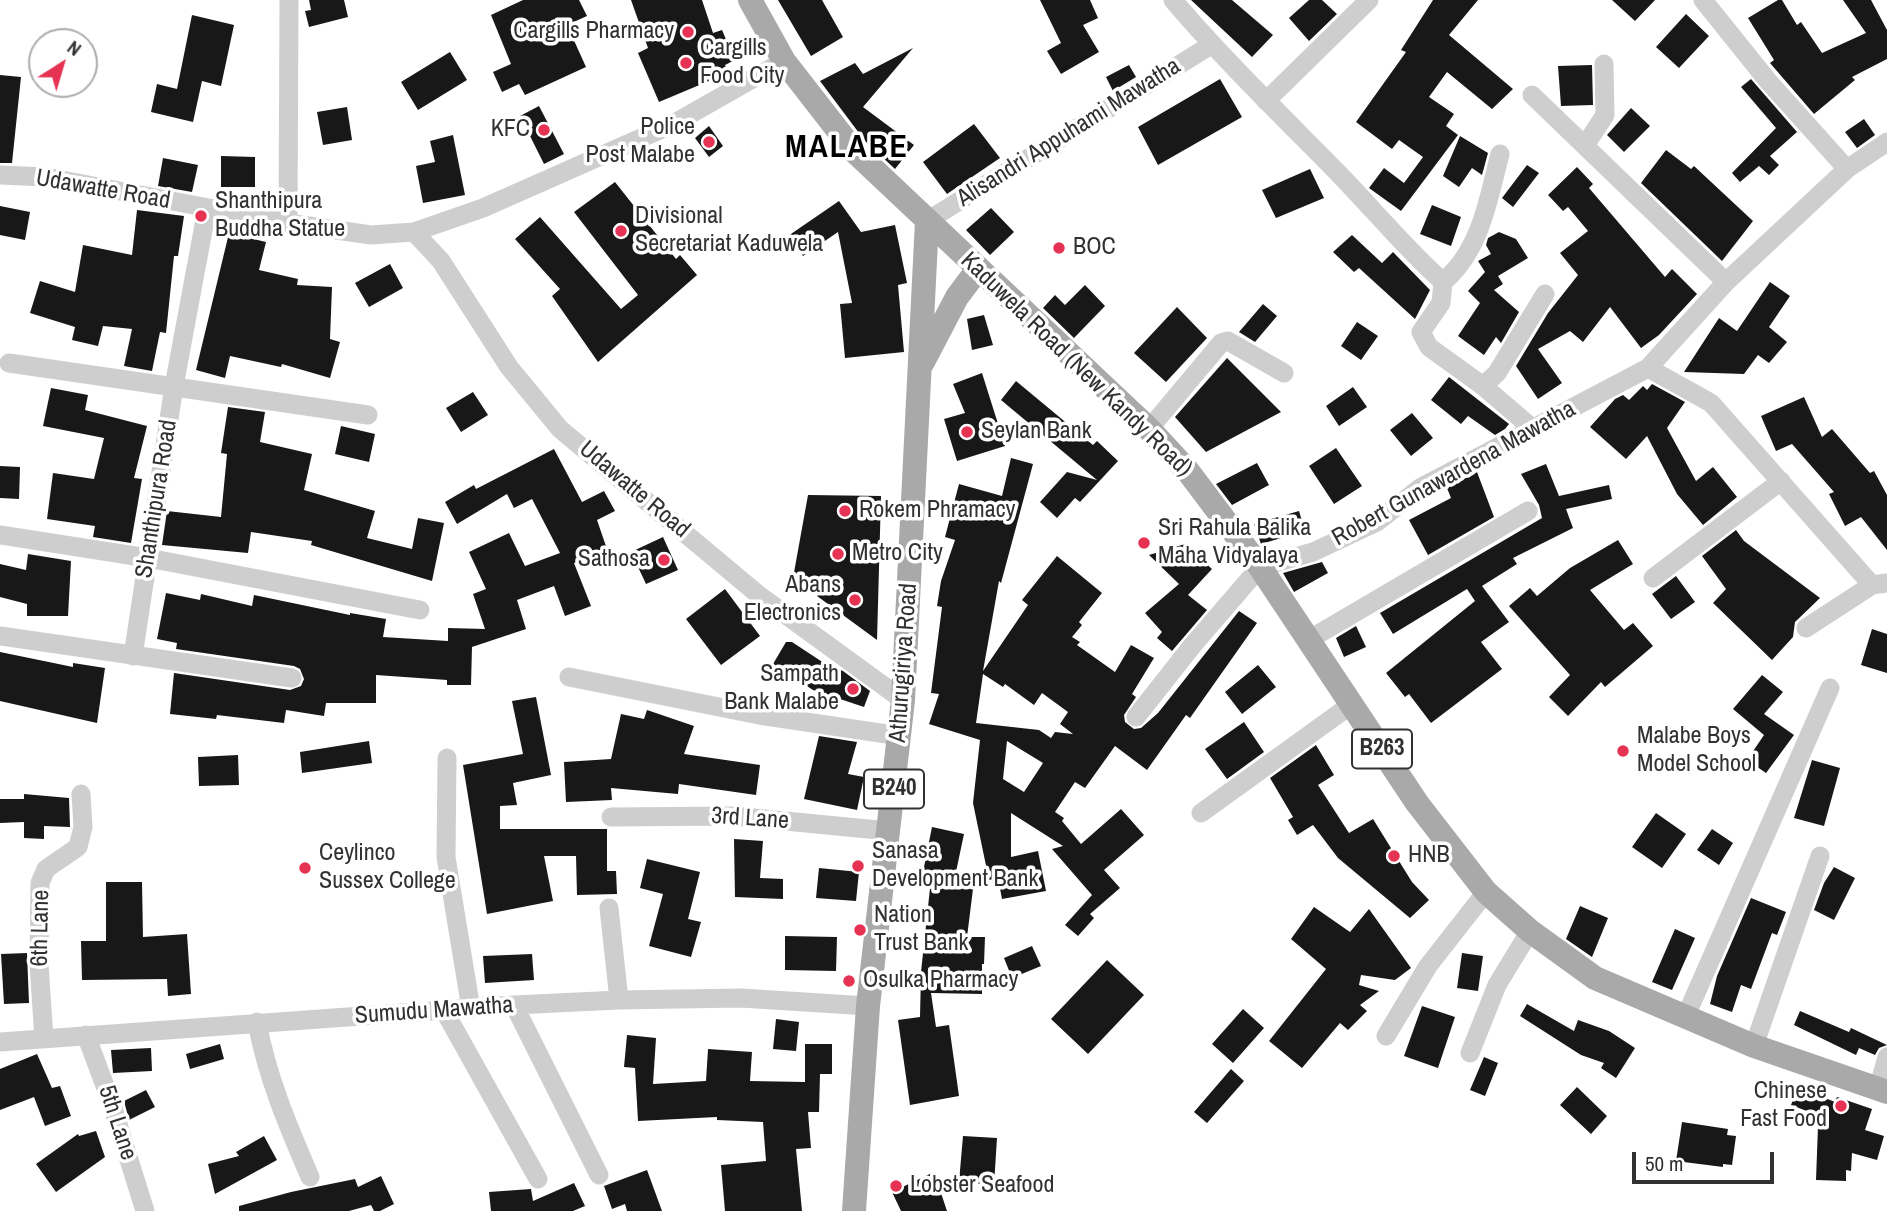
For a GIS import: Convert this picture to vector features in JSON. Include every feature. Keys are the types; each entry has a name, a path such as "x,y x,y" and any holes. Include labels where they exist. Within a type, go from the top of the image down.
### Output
{"main road":[{"name":"Kaduwela Road (New Kandy Road)","path":"750,0 784,61 854,151 1149,429 1187,470 1310,639 1418,803 1486,892 1530,931 1595,978 1754,1046 1883,1091"},
{"name":"Athurugiriya Road","path":"854,1211 868,1006 903,700 927,221"},
{"name":"Athurugiriya Road","path":"921,366 957,297 978,269"}],"street":[{"path":"288,223 289,0"},
{"path":"1173,0 1211,45 1340,176 1374,215 1443,282"},
{"path":"1266,101 1369,0"},
{"path":"1703,0 1768,81 1847,169"},
{"name":"Alisandri Appuhami Mawatha","path":"927,221 1211,45"},
{"name":"Udawatte Road","path":"0,175 46,177 207,209 371,235 414,232 483,208 673,124 784,61"},
{"path":"1586,144 1605,115 1604,64"},
{"path":"1532,96 1586,144 1726,282"},
{"path":"1806,628 1880,584 1711,403 1648,368 1726,282 1847,169 1887,142"},
{"path":"1500,154 1483,219 1462,266 1443,282 1441,303 1421,332 1423,341 1483,386 1532,428"},
{"name":"Shanthipura Road","path":"133,656 174,386 207,209"},
{"name":"Udawatte Road","path":"414,232 441,261 509,367 560,429 760,596 903,700"},
{"path":"1483,386 1497,373 1545,294"},
{"path":"1149,429 1221,343 1228,341 1284,373"},
{"path":"9,363 368,415"},
{"name":"Robert Gunawardena Mawatha","path":"1260,567 1313,552 1377,522 1420,488 1648,368"},
{"path":"1653,579 1781,481"},
{"path":"1310,639 1528,511"},
{"path":"0,535 148,558 420,610"},
{"path":"1136,717 1260,567"},
{"path":"0,636 292,678"},
{"path":"569,677 759,715 900,736"},
{"path":"1685,1017 1830,688"},
{"path":"1201,813 1352,704"},
{"path":"447,758 446,857 471,1009"},
{"name":"6th Lane","path":"44,1039 39,964 40,883 46,869 78,847 83,827 81,794"},
{"name":"3rd Lane","path":"611,817 733,816 889,831"},
{"path":"1754,1046 1820,856"},
{"path":"1386,1036 1428,966 1486,892"},
{"path":"609,908 619,1000"},
{"path":"1470,1053 1497,985 1530,931"},
{"name":"Sumudu Mawatha","path":"0,1042 257,1022 444,1012 514,1004 741,998 868,1006"},
{"path":"514,1004 599,1175"},
{"path":"444,1012 538,1179"},
{"path":"257,1022 268,1072 310,1177"},
{"name":"5th Lane","path":"86,1035 145,1211"},
{"path":"1883,1091 1887,1056"}],"building":[{"path":"309,0 344,0 348,17 309,27 305,11 311,10"},
{"path":"523,0 579,0 587,16 567,25 586,67 525,95 519,84 502,92 493,72 511,64 491,15"},
{"name":"Cargills Food City","path":"631,0 702,0 713,33 722,30 735,60 725,65 728,73 659,102 638,53 648,48"},
{"path":"778,0 822,0 843,37 811,56"},
{"path":"1040,0 1090,0 1098,18 1083,25 1099,52 1061,74 1047,51 1061,43"},
{"path":"1191,0 1232,0 1273,35 1252,57"},
{"path":"1309,0 1322,0 1337,14 1309,41 1289,18"},
{"path":"1433,0 1478,0 1449,35 1513,89 1492,109 1447,72 1429,97 1454,114 1446,126 1458,135 1401,211 1369,188 1384,168 1404,183 1423,157 1399,140 1392,149 1356,122 1406,52 1401,50"},
{"path":"1612,0 1655,0 1635,21"},
{"path":"1782,0 1797,25 1801,22 1822,53 1866,33 1843,0 1871,0 1887,30 1887,59 1852,77 1855,80 1814,114 1770,63 1774,60 1748,18"},
{"path":"1686,14 1709,36 1679,68 1656,47"},
{"path":"192,15 234,25 221,86 202,81 193,122 151,112 157,84 177,89"},
{"path":"913,48 863,107 914,145 895,169 865,141 820,81 855,63 863,74"},
{"path":"450,52 467,80 418,110 401,82"},
{"path":"1129,65 1136,77 1113,91 1106,77"},
{"path":"1592,65 1593,105 1561,106 1558,66"},
{"path":"0,75 21,77 12,163 0,163"},
{"path":"1220,79 1242,117 1158,165 1138,127"},
{"path":"1751,79 1797,132 1770,156 1779,165 1769,175 1759,166 1740,182 1732,173 1776,128 1741,87"},
{"path":"539,106 564,154 544,164 520,116"},
{"path":"347,107 352,140 323,145 317,112"},
{"path":"1631,108 1650,126 1624,152 1607,135"},
{"path":"1864,119 1875,135 1857,148 1845,132"},
{"path":"974,124 1000,158 947,194 923,162"},
{"name":"Police Post Malabe","path":"709,126 723,146 709,157 695,138"},
{"path":"453,135 465,195 423,203 416,166 435,162 430,141"},
{"path":"1460,136 1488,153 1482,175 1472,168 1459,187 1443,176"},
{"path":"1666,150 1691,169 1694,166 1753,221 1722,261 1641,183"},
{"path":"221,156 255,157 255,187 221,187"},
{"path":"163,158 198,165 192,192 158,186"},
{"path":"1527,165 1539,173 1513,207 1502,198"},
{"path":"1577,167 1593,184 1589,188 1665,277 1672,269 1697,294 1659,335 1641,348 1610,307 1583,342 1570,331 1538,349 1562,383 1538,399 1516,366 1548,313 1578,275 1560,253 1588,231 1568,207 1563,211 1548,195"},
{"path":"1310,169 1324,198 1276,218 1262,190"},
{"path":"615,182 676,259 680,255 697,275 598,362 552,296 560,289 515,239 540,217 621,309 638,295 574,212"},
{"path":"839,201 861,232 895,225 907,283 898,285 904,352 845,358 840,304 852,303 838,232 803,256 788,236"},
{"path":"1432,205 1461,217 1451,246 1420,234"},
{"path":"0,206 30,212 25,240 0,235"},
{"path":"991,208 1014,232 990,255 966,230"},
{"path":"137,210 184,216 178,256 174,256 166,333 160,332 152,371 124,366 132,329 103,326 98,346 72,340 75,327 30,313 40,281 75,292 83,245 132,255"},
{"path":"1499,232 1516,239 1528,258 1498,276 1503,284 1494,290 1519,312 1501,343 1496,337 1484,355 1458,336 1480,303 1468,291 1485,272 1478,261 1491,254 1486,245 1488,238"},
{"path":"229,233 266,242 259,270 298,279 297,285 332,287 330,339 340,342 330,378 282,364 281,367 230,356 225,378 196,370"},
{"path":"1352,235 1382,263 1393,252 1430,290 1415,319 1359,268 1354,272 1333,252"},
{"path":"390,264 403,288 369,307 355,283"},
{"path":"1770,282 1790,296 1769,327 1787,342 1769,363 1758,355 1744,374 1684,372 1719,318 1737,331"},
{"path":"1085,285 1105,306 1074,338 1043,308 1055,295 1065,305"},
{"path":"1263,304 1277,316 1255,342 1239,332"},
{"path":"1177,307 1207,338 1166,382 1134,353"},
{"path":"984,315 993,345 972,350 967,319"},
{"path":"1357,322 1378,336 1361,360 1341,346"},
{"path":"1227,358 1281,412 1206,452 1175,417"},
{"path":"982,373 1005,446 957,461 944,419 965,413 953,384"},
{"path":"1449,377 1509,424 1505,429 1495,435 1468,416 1461,424 1431,400"},
{"path":"1016,381 1093,445 1097,441 1118,461 1080,502 1075,498 1057,518 1040,502 1067,472 1097,480 1001,400"},
{"path":"1652,384 1685,402 1667,428 1696,481 1713,467 1737,497 1703,525 1677,494 1647,436 1626,459 1590,427 1615,399 1623,395 1629,400 1643,386 1647,390"},
{"path":"1353,387 1367,407 1339,426 1326,406"},
{"path":"51,388 88,395 85,410 147,426 134,478 142,479 131,543 93,537 95,526 47,519 53,473 94,479 104,438 43,426"},
{"path":"473,392 488,415 461,432 446,408"},
{"path":"1804,397 1822,437 1832,429 1870,473 1874,471 1887,495 1887,550 1861,517 1845,526 1829,494 1834,492 1792,444 1776,451 1761,416"},
{"path":"228,407 265,412 260,442 312,454 304,490 375,511 367,538 412,549 418,518 444,523 432,581 311,545 312,541 251,532 248,553 162,545 167,511 221,517 227,454 221,453"},
{"path":"1412,413 1433,438 1411,456 1390,430"},
{"path":"341,426 375,434 369,462 335,454"},
{"path":"1336,448 1362,486 1334,504 1309,466"},
{"path":"554,449 582,502 604,491 615,511 597,520 608,552 574,563 591,606 565,616 554,586 517,600 526,629 472,647 471,685 447,685 447,680 376,675 376,703 326,703 324,716 286,710 284,723 217,715 216,719 170,714 174,673 290,690 301,686 304,679 300,669 294,666 176,649 177,643 157,639 166,593 200,600 201,594 252,606 254,595 350,615 386,619 383,637 448,641 448,628 485,629 473,594 486,589 469,552 509,533 525,566 560,553 532,499 514,508 507,494 457,524 445,502 474,485 476,489"},
{"path":"1011,458 1033,464 1001,583 999,581 983,671 1028,605 1022,600 1057,556 1102,593 1079,622 1082,625 1072,637 1080,642 1077,645 1115,672 1131,645 1154,658 1132,694 1136,697 1124,715 1125,722 1134,729 1141,728 1158,713 1239,611 1257,623 1190,718 1186,715 1147,770 1115,746 1085,788 1075,782 1055,812 1064,818 1062,821 1081,844 1121,809 1144,835 1104,870 1120,888 1090,914 1094,918 1078,936 1065,925 1092,895 1052,849 1063,846 1011,813 1011,857 1038,851 1046,891 1002,899 998,878 989,880 973,803 980,740 929,724 939,694 931,693 942,607 937,606 941,581 955,540 945,537 959,484 1002,496","holes":["983,674 1003,687 1005,684 1034,705 1042,693 1068,712 1060,724 1073,734 1055,732 1051,738 1039,730 976,723","1007,741 1043,763 1024,792 1003,779"]},
{"path":"1257,463 1269,485 1232,505 1216,484"},
{"path":"1546,464 1559,496 1609,485 1612,499 1566,509 1573,528 1513,558 1517,564 1482,586 1509,622 1481,642 1502,669 1431,723 1409,694 1405,697 1386,673 1475,601 1467,589 1393,634 1380,613 1542,518 1539,505 1521,474"},
{"path":"0,466 20,467 19,499 0,498"},
{"path":"1477,472 1494,517 1428,555 1409,520 1451,498 1447,488"},
{"name":"Metro City","path":"808,495 881,496 877,640 817,596 821,590 815,594 793,578"},
{"path":"1299,511 1305,531 1261,544 1254,524"},
{"path":"1736,530 1744,541 1820,598 1795,622 1793,637 1772,660 1713,603 1726,589 1702,556"},
{"path":"663,537 678,570 646,584 631,552"},
{"path":"1618,540 1633,564 1590,590 1624,630 1633,623 1653,646 1605,687 1601,682 1568,716 1549,697 1570,675 1509,606 1530,588 1537,596 1570,568"},
{"path":"1185,544 1212,569 1188,595 1207,610 1172,651 1157,638 1162,632 1145,613 1179,584 1149,555"},
{"path":"28,554 71,561 68,616 27,616 27,604 0,597 0,564 26,570"},
{"path":"1322,562 1328,573 1294,592 1283,573"},
{"path":"1676,576 1695,602 1671,619 1652,594"},
{"path":"725,589 760,636 721,665 686,619"},
{"path":"1356,626 1366,647 1344,657 1336,638"},
{"path":"1872,629 1887,634 1887,673 1861,665"},
{"path":"786,642 792,642 830,667 843,671 870,691 864,707 813,690 773,664"},
{"path":"0,652 73,667 73,663 105,668 97,723 0,701"},
{"path":"1258,665 1276,687 1242,714 1225,692"},
{"path":"1762,675 1783,692 1764,714 1794,735 1766,773 1747,760 1764,735 1733,709"},
{"path":"536,697 551,775 513,783 517,805 500,806 500,829 607,829 607,871 616,871 617,894 577,895 576,856 544,856 553,901 487,914 463,765 523,754 512,701"},
{"path":"647,710 694,726 684,754 760,765 756,795 679,784 678,794 611,788 612,800 566,802 564,762 611,759 621,714 644,719"},
{"path":"1244,722 1264,752 1227,779 1205,749"},
{"path":"819,736 857,742 848,774 864,777 857,810 804,799"},
{"path":"369,741 372,763 302,773 300,752"},
{"path":"1316,745 1334,775 1318,785 1349,833 1373,819 1412,882 1429,900 1410,918 1338,858 1313,825 1297,835 1288,820 1293,817 1270,778"},
{"path":"238,755 239,785 199,786 198,757"},
{"path":"1812,760 1840,768 1824,826 1794,818"},
{"path":"24,794 69,798 70,827 44,826 44,839 24,838 24,822 0,823 0,799 24,799"},
{"path":"1656,813 1686,834 1662,868 1632,847"},
{"path":"932,827 964,834 953,886 973,889 967,937 985,937 982,994 931,993 936,1027 949,1025 959,1096 910,1105 898,1020 920,1017 921,972 931,879 922,877"},
{"path":"1712,829 1733,843 1719,865 1697,850"},
{"path":"734,839 763,841 760,878 783,879 783,899 735,897"},
{"path":"647,859 700,872 688,919 701,922 691,957 649,946 663,894 640,888"},
{"path":"1834,867 1855,878 1834,920 1814,910 1824,883"},
{"path":"819,868 859,872 856,901 816,898"},
{"path":"106,882 142,882 143,937 187,934 191,994 168,996 167,979 82,980 81,941 106,941"},
{"path":"1751,898 1786,912 1777,935 1772,933 1751,989 1741,985 1732,1012 1710,1004 1717,976"},
{"path":"1580,906 1608,918 1592,957 1566,939"},
{"path":"1314,907 1350,932 1369,909 1411,968 1395,980 1361,975 1359,985 1379,991 1360,1005 1367,1011 1348,1030 1340,1023 1302,1068 1269,1041 1326,969 1291,939"},
{"path":"1675,929 1695,938 1672,990 1652,982"},
{"path":"785,936 837,937 836,971 785,970"},
{"path":"1032,946 1041,966 1012,978 1004,958"},
{"path":"27,953 29,1003 4,1004 1,954"},
{"path":"1462,953 1483,956 1478,991 1457,988"},
{"path":"532,954 534,980 485,983 483,956"},
{"path":"1107,960 1144,995 1088,1054 1051,1019"},
{"path":"1527,1004 1574,1031 1578,1020 1609,1031 1635,1048 1616,1078 1601,1068 1604,1063 1581,1055 1520,1016"},
{"path":"1422,1006 1455,1017 1438,1068 1404,1056"},
{"path":"1243,1009 1264,1028 1233,1063 1212,1044"},
{"path":"1800,1011 1849,1032 1851,1028 1887,1045 1879,1048 1875,1055 1859,1048 1856,1055 1794,1025"},
{"path":"776,1019 799,1022 796,1051 773,1049"},
{"path":"627,1035 656,1038 653,1084 706,1081 708,1049 752,1052 750,1081 805,1082 805,1044 832,1044 832,1074 820,1074 819,1112 808,1112 811,1148 796,1149 802,1211 725,1211 721,1165 766,1161 763,1122 717,1120 717,1117 638,1121 635,1068 624,1067"},
{"path":"220,1044 224,1059 190,1069 186,1054"},
{"path":"151,1048 152,1071 113,1073 111,1050"},
{"path":"37,1054 52,1088 60,1086 71,1116 45,1126 34,1097 0,1110 0,1069"},
{"path":"1484,1057 1498,1063 1485,1096 1470,1090"},
{"path":"1231,1069 1244,1081 1207,1123 1194,1112"},
{"path":"1577,1087 1607,1116 1591,1134 1560,1105"},
{"path":"1798,1087 1835,1102 1837,1097 1872,1109 1865,1130 1884,1136 1877,1160 1852,1153 1851,1171 1846,1170 1846,1181 1816,1180 1818,1126 1808,1122 1812,1113 1791,1105"},
{"path":"146,1090 155,1107 129,1120 124,1101"},
{"path":"1682,1122 1728,1129 1727,1135 1736,1136 1732,1165 1723,1164 1723,1167 1676,1161"},
{"path":"96,1131 105,1157 56,1192 36,1164 78,1134 79,1136"},
{"path":"264,1136 277,1160 215,1194 208,1164 239,1156 236,1152"},
{"path":"963,1136 997,1138 994,1185 959,1182"},
{"path":"647,1170 662,1211 627,1211 625,1204 612,1209 604,1186"},
{"path":"934,1172 947,1211 901,1211 892,1192"},
{"path":"381,1176 394,1204 380,1211 374,1211 371,1205 349,1211 239,1211 239,1206 291,1192 355,1179 358,1187"},
{"path":"574,1183 585,1206 573,1211 491,1211 489,1192 531,1189 533,1201"}],"place":[{"name":"Cargills Pharmacy","path":"688,32"},
{"name":"Cargills Food City","path":"686,63"},
{"name":"KFC","path":"544,130"},
{"name":"Police Post Malabe","path":"709,142"},
{"name":"Shanthipura Buddha Statue","path":"201,216"},
{"name":"Divisional Secretariat Kaduwela","path":"621,231"},
{"name":"BOC","path":"1059,248"},
{"name":"Seylan Bank","path":"967,432"},
{"name":"Rokem Phramacy","path":"845,511"},
{"name":"Sri Rahula Balika Maha Vidyalaya","path":"1144,543"},
{"name":"Metro City","path":"838,554"},
{"name":"Sathosa","path":"664,560"},
{"name":"Abans Electronics","path":"855,600"},
{"name":"Sampath Bank Malabe","path":"853,689"},
{"name":"Malabe Boys Model School","path":"1623,751"},
{"name":"HNB","path":"1394,856"},
{"name":"Sanasa Development Bank","path":"858,866"},
{"name":"Ceylinco Sussex College","path":"305,868"},
{"name":"Nation Trust Bank","path":"860,930"},
{"name":"Osulka Pharmacy","path":"849,981"},
{"name":"Chinese Fast Food","path":"1841,1106"},
{"name":"Lobster Seafood","path":"896,1186"}],"district":[{"name":"MALABE","path":"847,148"}]}
